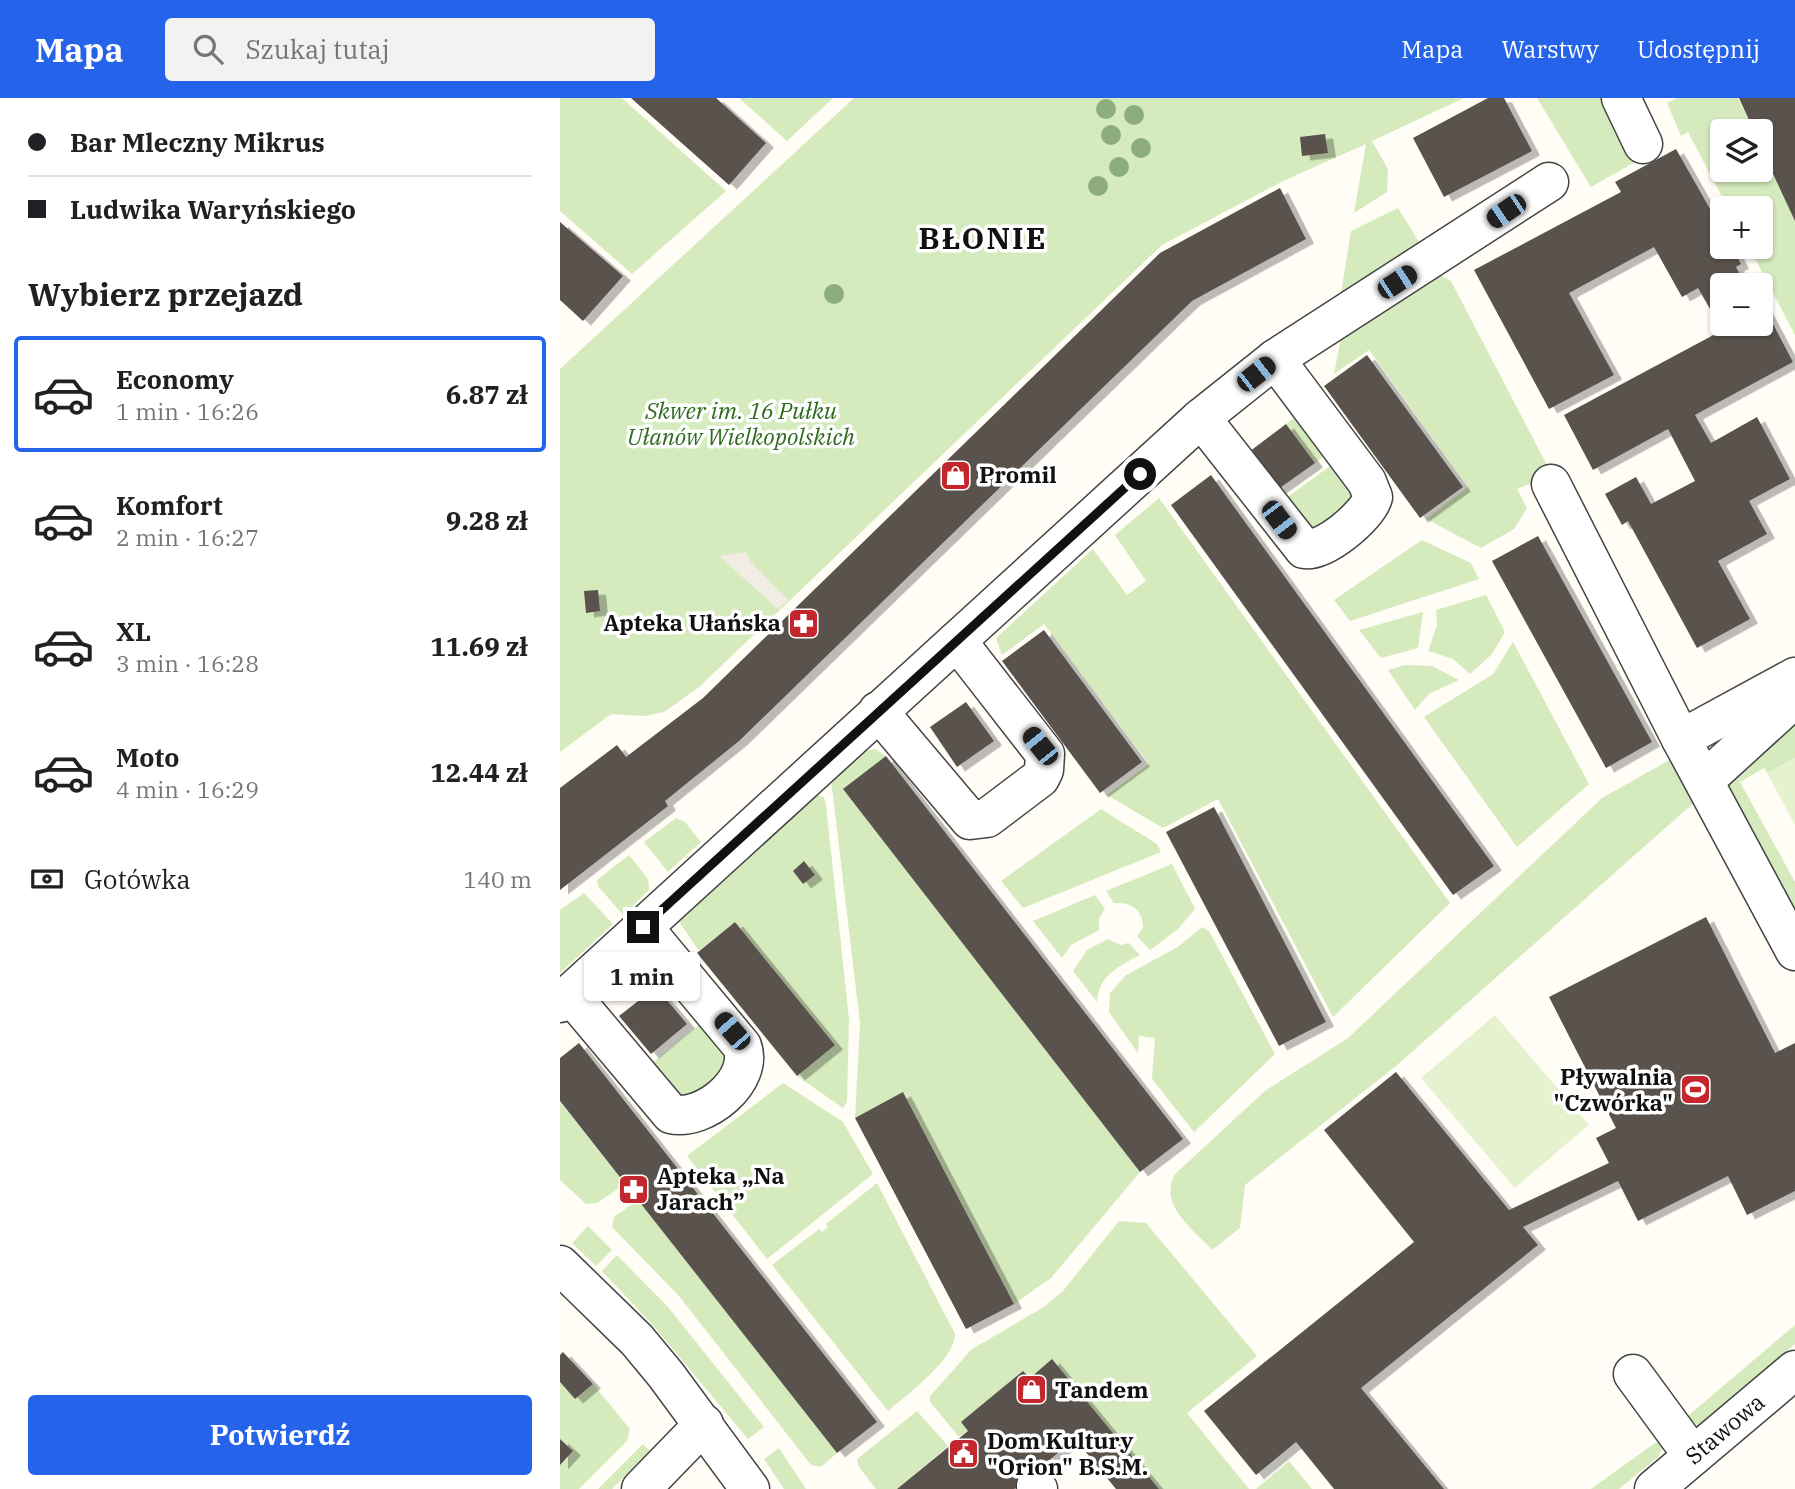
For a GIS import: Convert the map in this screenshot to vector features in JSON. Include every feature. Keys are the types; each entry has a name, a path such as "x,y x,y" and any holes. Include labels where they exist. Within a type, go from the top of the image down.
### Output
{"street":[{"path":"1621,98 1643,144"},
{"path":"643,927 743,1046 745,1065 734,1085 702,1110 681,1117 671,1114 565,998 1201,418 1275,359 1549,183"},
{"path":"1201,418 1304,549 1321,547 1354,522 1370,506 1371,489 1275,359"},
{"path":"1551,484 1681,739 1795,951"},
{"path":"878,711 970,820 987,818 1040,778 1044,770 1045,754 957,642"},
{"path":"1681,739 1795,677"},
{"path":"1705,780 1795,698"},
{"path":"560,1265 637,1340 704,1424 750,1489"},
{"name":"Stawowa","path":"1654,1489 1795,1370"},
{"path":"1633,1374 1693,1456"},
{"path":"641,1489 704,1424"}],"green space":[{"path":"560,98 622,98 726,191 632,274 560,211"},
{"path":"739,98 833,98 787,141"},
{"name":"Skwer im. 16 Pułku Ułanów Wielkopolskich","path":"854,98 1464,98 1372,141 1388,169 1387,192 1354,213 1366,144 1283,181 1162,245 698,688 664,712 644,716 611,714 560,752 560,369"},
{"path":"1537,98 1605,98 1635,162 1591,187"},
{"path":"1677,98 1738,98 1748,119 1710,119 1710,174 1688,132 1681,136 1667,103"},
{"path":"1773,170 1795,218 1795,335 1773,293 1773,273 1763,273 1755,259 1773,259 1773,196 1722,196 1714,182 1773,182"},
{"path":"1398,208 1424,250 1339,306 1351,231"},
{"path":"1428,275 1442,276 1451,281 1549,469 1546,478 1517,489 1527,508 1514,529 1481,548 1426,519 1468,487 1369,350 1334,374 1343,327"},
{"path":"1304,411 1333,449 1315,463 1286,424"},
{"path":"1341,458 1363,493 1320,536 1282,501"},
{"path":"1159,498 1450,903 1333,1017 1218,799 1163,828 1107,795 1149,764 1044,624 1002,655 996,638 1093,549 1127,595 1146,581 1115,535"},
{"path":"1422,540 1471,563 1479,579 1350,621 1334,600"},
{"path":"1486,595 1505,632 1492,654 1470,674 1453,659 1428,651 1437,625 1436,610"},
{"path":"1423,612 1418,648 1381,658 1359,630"},
{"path":"1513,642 1589,784 1517,847 1424,717 1493,674"},
{"path":"1405,665 1432,666 1459,680 1429,694 1415,710 1388,670"},
{"path":"1795,714 1795,758 1767,773 1764,768 1740,782 1795,882 1795,920 1733,807 1725,775"},
{"path":"875,749 886,756 844,790 1140,1172 1051,1278 1014,1304 904,1093 855,1118 860,1023 831,779 864,751"},
{"path":"1673,758 1697,800 1396,1066 1245,1185 1240,1228 1212,1250 1174,1206 1171,1185 1175,1174 1266,1090 1348,1038 1602,798"},
{"path":"1795,758 1795,825 1767,773"},
{"path":"815,795 824,797 826,805 849,1019 847,1102 843,1108 797,1076 835,1044 735,922 699,951 680,923 681,917"},
{"path":"1101,809 1157,844 1161,852 1023,908 1001,881"},
{"path":"676,818 685,822 701,842 668,872 644,842"},
{"path":"629,855 648,879 649,890 623,915 598,886 597,880"},
{"path":"1172,864 1195,909 1177,930 1150,950 1137,936 1143,928 1139,912 1126,904 1114,903 1106,891"},
{"path":"584,893 613,924 560,973 560,910"},
{"path":"1095,895 1105,909 1099,918 1099,930 1071,945 1062,958 1033,921"},
{"path":"1202,927 1209,931 1275,1054 1194,1132 1152,1079 1155,1038 1139,1036 1138,1053 1109,1012 1110,993 1126,975 1178,947"},
{"path":"1108,939 1120,945 1129,943 1140,955 1111,973 1101,985 1097,1002 1073,971 1087,950"},
{"path":"1495,1015 1589,1125 1515,1188 1421,1078"},
{"path":"704,1021 726,1048 729,1072 686,1102 646,1068"},
{"path":"783,1083 843,1122 873,1174 767,1259 687,1156"},
{"path":"560,1102 625,1184 597,1203 586,1204 560,1180"},
{"path":"877,1183 955,1334 953,1344 939,1365 888,1411 772,1265 819,1229 822,1232 828,1227 826,1224"},
{"path":"638,1200 837,1453 821,1467 811,1465 679,1296 612,1227 614,1217"},
{"path":"1119,1221 1146,1223 1257,1356 1187,1413 1249,1489 1159,1489 1052,1360 1030,1378 1023,1371 962,1422 968,1431 959,1437 930,1402 930,1396 972,1349 1044,1307 1063,1291"},
{"path":"588,1226 612,1250 596,1266 572,1243"},
{"path":"617,1255 668,1307 764,1427 748,1439 651,1323 602,1271"},
{"path":"1795,1325 1795,1344 1698,1426 1687,1426 1682,1421"},
{"path":"560,1382 575,1399 593,1384 630,1429 627,1441 579,1489 560,1489 560,1465 573,1451 560,1439"},
{"path":"917,1411 948,1446 897,1489 876,1489 859,1467 857,1459"},
{"path":"1662,1438 1664,1446 1658,1457 1619,1489 1591,1489"},
{"path":"643,1444 650,1451 612,1489 598,1489"},
{"path":"779,1448 806,1489 784,1489 764,1459"},
{"path":"1289,1461 1312,1489 1256,1489"}],"shaded area":[{"path":"747,552 750,561 788,600 778,609 719,556"}],"building":[{"path":"631,98 716,98 766,143 729,185"},
{"path":"1488,98 1504,98 1532,151 1444,197 1413,138"},
{"path":"1739,98 1795,98 1795,221 1773,174 1773,119 1749,119"},
{"path":"1325,134 1328,153 1302,156 1300,137"},
{"path":"1676,149 1710,209 1710,259 1738,259 1741,264 1736,267 1739,273 1710,273 1710,309 1698,288 1682,297 1654,247 1569,293 1614,375 1549,409 1474,270 1621,192 1615,182"},
{"path":"1280,188 1306,239 1192,301 739,741 665,801 668,806 560,890 560,788 617,745 626,757 703,698 1160,253"},
{"path":"560,222 623,276 583,321 560,300"},
{"path":"1773,324 1793,362 1695,415 1711,443 1757,417 1790,479 1749,501 1767,534 1718,561 1750,619 1697,648 1628,521 1622,525 1605,494 1636,477 1651,504 1695,481 1668,429 1593,470 1564,415 1712,336 1773,336"},
{"path":"1367,355 1463,487 1420,518 1324,386"},
{"path":"1286,424 1315,463 1277,490 1249,452"},
{"path":"1211,475 1494,866 1453,895 1171,505"},
{"path":"1538,536 1652,742 1606,768 1492,561"},
{"path":"598,590 600,611 586,613 584,591"},
{"path":"1044,630 1142,762 1100,793 1002,661"},
{"path":"966,702 994,741 957,767 930,727"},
{"path":"886,756 1183,1139 1140,1172 843,789"},
{"path":"1214,807 1326,1022 1279,1046 1166,832"},
{"path":"804,861 815,875 803,884 793,871"},
{"path":"1706,917 1775,1053 1795,1043 1795,1191 1747,1215 1728,1176 1638,1221 1618,1181 1523,1227 1538,1245 1361,1388 1444,1489 1334,1489 1296,1442 1256,1475 1204,1411 1414,1242 1324,1130 1396,1072 1509,1210 1609,1163 1596,1138 1616,1128 1549,997"},
{"path":"735,922 835,1045 797,1076 697,953"},
{"path":"656,987 687,1024 651,1054 619,1016"},
{"path":"579,1043 877,1422 837,1453 560,1101 560,1058"},
{"path":"903,1092 1014,1304 966,1329 855,1118"},
{"path":"563,1352 593,1384 575,1399 560,1382 560,1355"},
{"path":"1052,1359 1159,1489 1116,1489 1075,1439 1014,1489 897,1489 968,1431 961,1422 1023,1371 1030,1378"},
{"path":"560,1439 573,1451 560,1465"}],"place":[{"name":"Promil","path":"956,475"},
{"name":"Apteka Ułańska","path":"804,623"},
{"name":"Pływalnia \"Czwórka\"","path":"1696,1090"},
{"name":"Apteka „Na Jarach”","path":"634,1189"},
{"name":"Tandem","path":"1032,1390"},
{"name":"Dom Kultury \"Orion\" B.S.M.","path":"964,1454"}],"district":[{"name":"BŁONIE","path":"983,239"}],"route":[{"path":"643,927 1140,474"}]}
